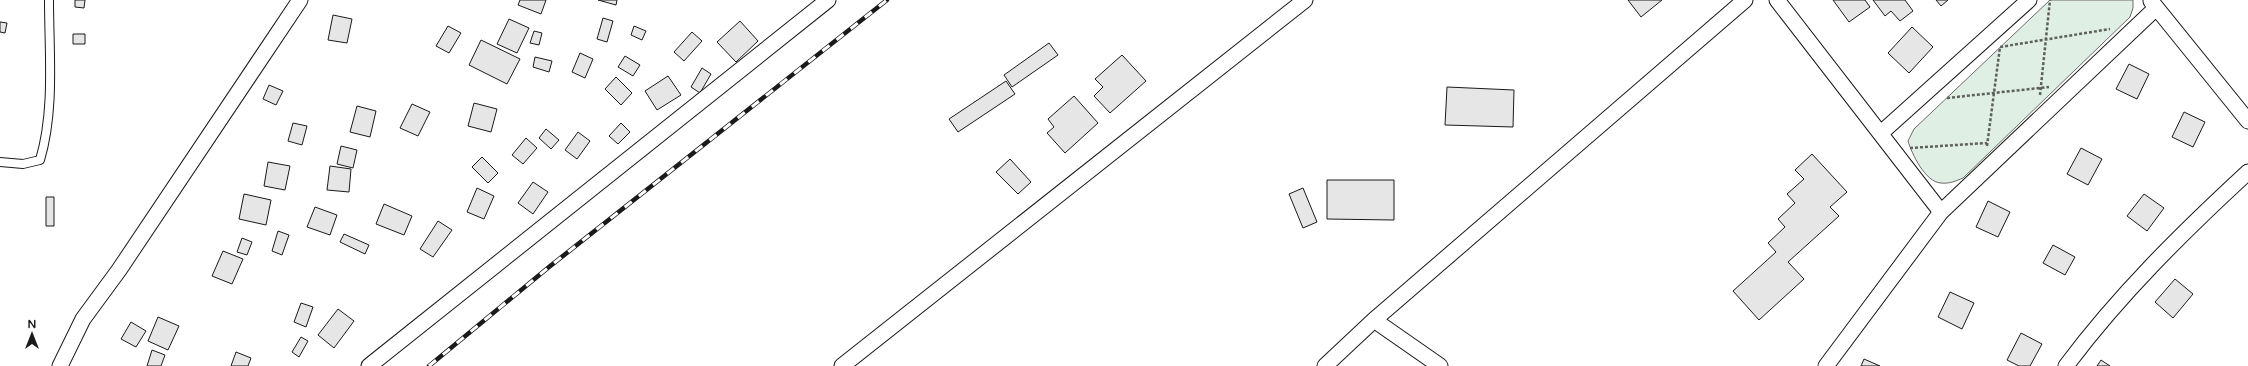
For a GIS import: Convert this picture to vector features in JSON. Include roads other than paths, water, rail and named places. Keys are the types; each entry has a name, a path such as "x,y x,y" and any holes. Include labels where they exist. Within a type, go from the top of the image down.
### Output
{"street":[{"path":"60,366 83,319 119,270 300,0"},
{"path":"369,366 828,0"},
{"path":"842,366 1305,0"},
{"path":"1325,366 1374,320 1745,0"},
{"path":"1777,0 1941,212"},
{"path":"1881,133 2029,0"},
{"path":"1826,366 1941,212 2153,4 2248,121"},
{"path":"2066,366 2086,339 2175,240 2248,172"},
{"path":"1374,320 1440,366"}],"lane":[{"path":"0,162 23,164 40,160 45,142 48,120 49,0"}],"railway":[{"path":"429,366 549,267 887,0"}]}
